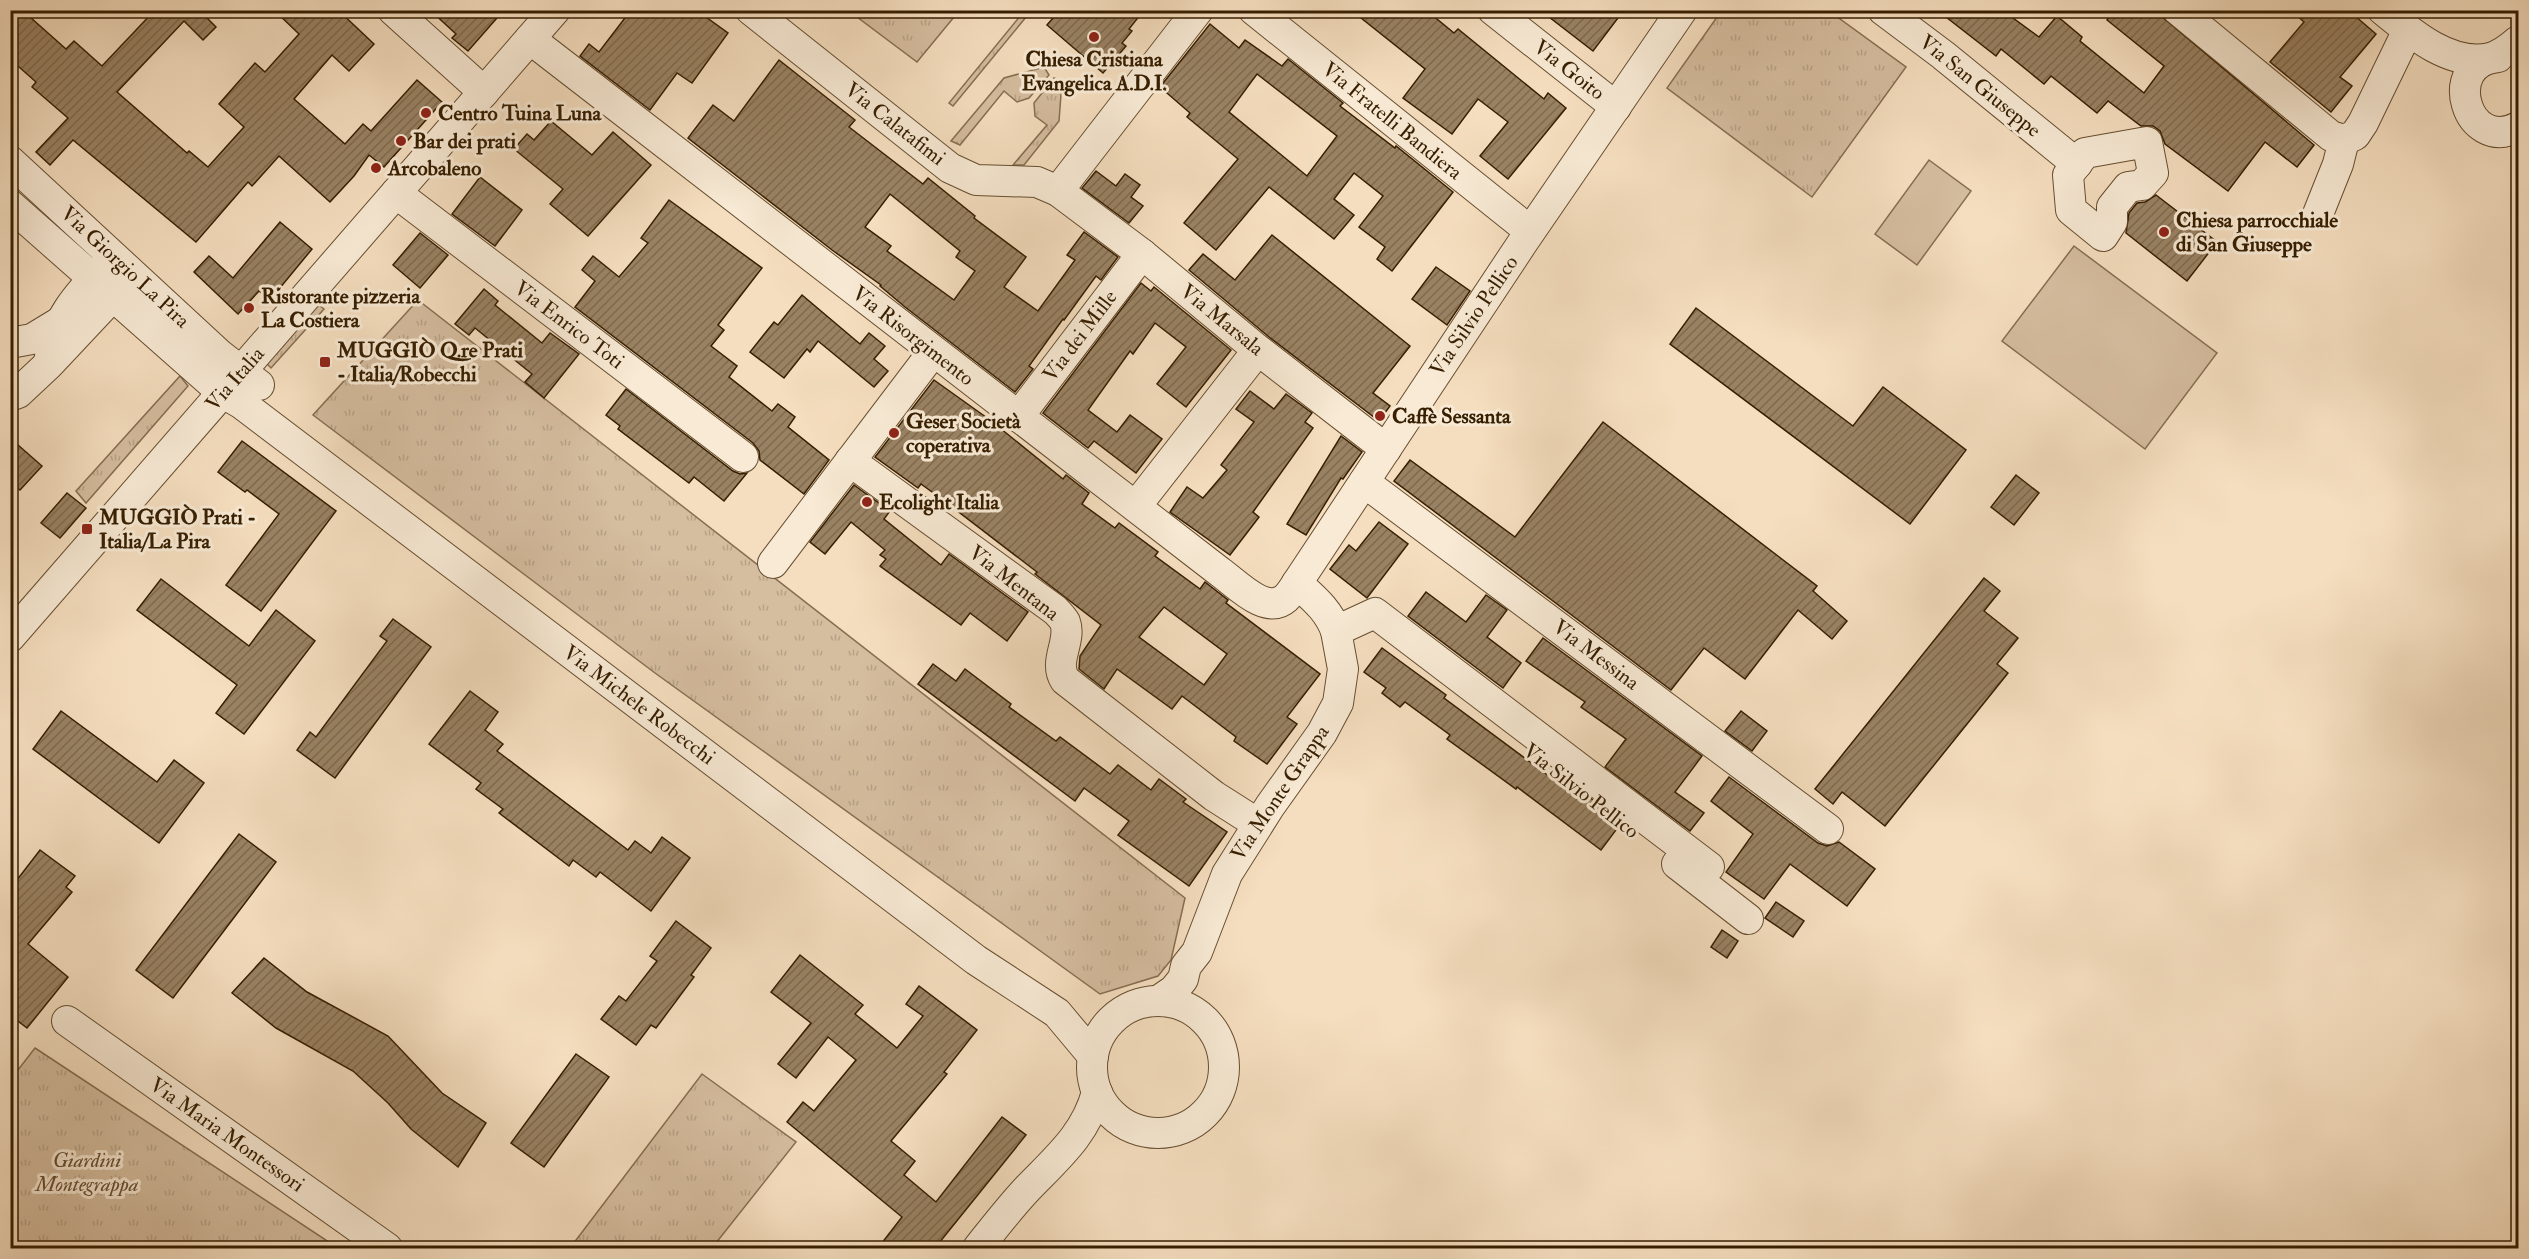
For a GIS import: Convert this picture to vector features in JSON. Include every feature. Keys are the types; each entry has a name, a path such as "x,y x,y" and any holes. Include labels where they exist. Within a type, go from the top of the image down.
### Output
{"street":[{"path":"393,10 484,92"},
{"name":"Via Italia","path":"10,637 241,384 396,193 555,10"},
{"name":"Via Calatafimi","path":"751,10 950,168 976,180 1037,182 1058,191"},
{"path":"1058,191 1198,10"},
{"name":"Via Fratelli Bandiera","path":"1254,10 1530,231"},
{"name":"Via Goito","path":"1493,10 1616,108"},
{"name":"Via Silvio Pellico","path":"1682,10 1530,231 1297,583 1319,602 1330,617 1346,626 1748,919"},
{"name":"Via San Giuseppe","path":"1883,10 1943,55 2077,164"},
{"path":"2178,10 2331,136 2344,140 2355,135 2418,37"},
{"path":"2383,10 2418,37 2452,75 2469,113 2477,123 2488,129 2512,131"},
{"path":"2418,37 2462,58 2505,59"},
{"name":"Via Risorgimento","path":"530,39 933,352 1264,603 1276,604 1286,598 1297,583"},
{"path":"2465,101 2464,88 2469,75 2477,65 2505,59 2518,41"},
{"path":"2318,214 2338,164 2344,140"},
{"name":"Via Giorgio La Pira","path":"10,161 123,266 241,384"},
{"name":"Via Marsala","path":"1058,191 1142,254 1258,350 1386,449"},
{"name":"Via Enrico Toti","path":"396,193 743,457"},
{"name":"Via Giorgio La Pira","path":"10,205 102,288 241,384"},
{"name":"Via dei Mille","path":"1018,417 1142,254"},
{"path":"10,343 32,339 60,322 102,288 123,266"},
{"path":"10,396 18,393 49,364 102,288"},
{"path":"49,364 51,346 60,322"},
{"path":"1136,506 1258,350"},
{"path":"773,563 933,352"},
{"name":"Via Michele Robecchi","path":"241,384 242,404 976,960 1057,1013 1093,1056"},
{"name":"Via Mentana","path":"850,461 1055,610 1065,622 1060,659 1061,674 1065,680 1215,796 1258,824"},
{"name":"Via Messina","path":"1364,482 1828,829"},
{"name":"Via Silvio Pellico","path":"1346,626 1375,614 1709,867"},
{"name":"Via Monte Grappa","path":"1198,1014 1193,987 1197,952 1227,874 1258,824 1322,733 1338,703 1346,626"},
{"name":"Via Monte Grappa","path":"1158,1001 1174,990 1183,979 1186,966 1197,952"},
{"path":"1158,1001 1186,1007 1198,1014 1214,1030 1223,1051 1224,1072 1219,1094 1207,1112 1189,1126 1168,1133 1146,1132 1126,1125 1108,1111 1096,1092 1092,1074 1093,1056 1100,1035 1114,1018 1142,1003 1158,1001"},
{"name":"Via Michele Robecchi","path":"1057,1013 1093,1019 1114,1018"},
{"name":"Via Maria Montessori","path":"67,1021 387,1248"},
{"path":"978,1248 1027,1190 1070,1147 1092,1111 1096,1092"},
{"path":"1070,1147 1126,1125"}],"green space":[{"path":"1025,10 1031,11 953,106 949,103"},
{"path":"1722,10 1829,11 1906,67 1812,197 1667,88"},
{"path":"849,11 959,11 917,62"},
{"path":"1044,67 1049,75 1029,98 1017,102 1004,91 960,145 951,141 1004,78"},
{"path":"1054,78 1062,81 1059,121 1024,165 1013,165 1047,125 1035,116 1034,103"},
{"path":"1929,160 1971,191 1917,265 1875,234"},
{"path":"2074,246 2217,353 2145,449 2002,341"},
{"path":"418,300 1185,898 1171,960 1158,976 1100,994 655,673 313,415"},
{"path":"316,303 324,309 271,368 264,361"},
{"path":"180,376 188,386 86,503 76,491"},
{"name":"Giardini Montegrappa","path":"35,1048 338,1248 11,1248 11,1079"},
{"path":"702,1074 796,1142 712,1248 570,1248"}],"building":[{"path":"15,10 22,10 66,49 74,41 102,66 155,10 199,10 216,27 203,40 184,21 117,92 187,153 189,151 208,167 244,127 219,104 255,63 265,72 299,34 274,10 338,10 374,44 349,71 332,55 294,99 345,144 363,124 371,131 417,80 442,102 384,167 369,155 354,176 330,202 279,156 252,186 248,182 196,242 73,140 50,165 36,152 68,118 32,87 36,82 10,59 10,16"},
{"path":"430,10 504,10 468,51 452,38 456,34"},
{"path":"631,10 696,10 728,33 692,83 677,73 650,110 580,56 589,44 599,52"},
{"name":"Chiesa Cristiana Evangelica A.D.I.","path":"1060,10 1144,10 1129,29 1132,31 1122,43 1126,46 1103,73 1047,25"},
{"path":"1351,10 1426,10 1454,33 1458,29 1544,99 1548,93 1566,108 1508,179 1480,156 1508,122 1478,99 1452,134 1403,98 1425,69"},
{"path":"1540,10 1624,10 1593,51"},
{"path":"1937,10 2002,10 2039,37 2057,16 2082,37 2080,41 2144,93 2164,66 2107,20 2115,10 2154,10 2314,145 2297,167 2265,142 2228,191 2165,144 2160,131 2153,126 2141,126 2108,101 2097,113 2051,76 2044,84 2001,49 1996,56"},
{"path":"2291,10 2348,10 2376,34 2340,77 2352,86 2331,112 2270,62 2304,22"},
{"path":"1210,24 1239,48 1245,40 1282,66 1288,59 1343,103 1340,106 1395,148 1396,146 1453,192 1392,271 1377,259 1385,247 1359,227 1383,196 1354,173 1334,199 1354,215 1334,239 1269,187 1216,250 1184,223 1238,159 1187,117 1190,113 1160,87","holes":["1257,74 1337,136 1307,176 1229,112"]},
{"path":"779,60 855,120 849,127 923,184 928,178 975,216 974,218 1026,257 1004,287 1038,311 1075,260 1067,255 1084,232 1118,257 1101,280 1096,276 1063,319 1029,366 1033,369 1015,392 905,307 881,285 832,250 688,138 713,105 734,121","holes":["890,194 960,251 956,257 975,271 954,300 887,251 891,246 865,227"]},
{"path":"551,121 592,155 613,132 651,165 588,236 550,204 563,189 514,149 527,134 534,140"},
{"path":"1096,171 1116,186 1125,174 1140,185 1131,197 1143,206 1129,223 1082,188"},
{"path":"480,177 522,210 495,246 452,214"},
{"name":"Chiesa parrocchiale di San Giuseppe","path":"2156,195 2217,242 2187,281 2126,233 2129,213 2137,203 2145,202"},
{"path":"669,200 762,268 718,325 724,330 711,346 737,366 729,377 772,411 778,404 795,417 788,427 829,460 804,494 760,460 759,451 753,443 575,307 595,281 582,270 593,256 619,277 648,243 641,238"},
{"path":"280,222 312,249 270,300 259,291 238,314 194,272 209,256 233,278"},
{"path":"420,233 448,255 420,288 393,265"},
{"path":"1272,235 1410,346 1373,393 1390,406 1379,421 1269,337 1189,270 1203,254 1235,280"},
{"path":"1436,267 1470,291 1447,325 1412,299"},
{"path":"1141,283 1151,291 1154,287 1231,350 1186,407 1157,384 1186,347 1155,323 1133,354 1130,351 1088,410 1117,432 1130,415 1162,439 1136,473 1094,441 1088,448 1043,413"},
{"path":"484,289 498,301 495,305 542,343 550,333 579,354 544,398 525,382 532,374 475,328 469,335 455,324"},
{"path":"802,295 860,344 869,333 885,346 874,359 888,371 874,387 818,341 810,352 807,349 784,378 750,352 774,322 778,325"},
{"path":"1696,308 1853,426 1883,387 1966,450 1910,524 1670,344"},
{"path":"934,380 990,420 1063,479 1066,475 1089,493 1082,504 1115,528 1119,523 1158,552 1155,556 1200,589 1205,582 1228,600 1226,603 1320,674 1287,717 1297,724 1267,764 1234,741 1236,737 1182,696 1172,709 1117,669 1104,689 1079,669 1080,656 1101,625 1035,574 1037,572 943,500 921,484 918,488 875,457","holes":["1164,607 1227,654 1204,685 1139,637"]},
{"path":"626,389 733,471 740,474 747,473 724,501 694,477 689,483 618,429 620,426 606,415"},
{"path":"1250,391 1274,409 1286,394 1312,413 1305,422 1313,428 1253,512 1259,517 1230,555 1170,512 1187,487 1203,498 1227,470 1221,465 1254,422 1236,409"},
{"path":"1603,422 1817,586 1813,591 1847,621 1832,639 1798,610 1745,679 1704,648 1671,690 1394,481 1410,460 1515,537"},
{"path":"1341,436 1362,452 1343,479 1341,478 1306,535 1287,524"},
{"path":"10,438 42,466 20,490 10,482"},
{"path":"242,441 336,511 261,611 226,585 279,514 218,472"},
{"path":"2016,475 2039,493 2014,525 1991,507"},
{"path":"854,485 890,511 884,519 941,565 949,554 1028,612 1007,641 970,613 961,625 880,566 886,559 880,555 885,550 851,522 825,554 810,542"},
{"path":"67,493 86,508 60,538 41,523"},
{"path":"1379,522 1408,544 1367,598 1330,569 1349,545 1356,551"},
{"path":"1984,578 2000,591 1984,611 2018,638 1997,664 2008,673 1885,826 1842,792 1833,804 1815,789"},
{"path":"161,579 249,646 276,610 315,641 244,734 216,713 237,685 137,610"},
{"path":"1426,592 1466,622 1486,595 1507,610 1487,637 1521,663 1503,688 1408,616"},
{"path":"393,619 431,647 335,778 297,750 310,732 316,737 387,641 380,636"},
{"path":"1543,638 1702,756 1675,792 1704,813 1690,831 1605,767 1626,739 1581,707 1585,702 1526,661"},
{"path":"1382,648 1446,695 1444,698 1581,800 1585,794 1622,822 1601,850 1517,787 1516,789 1447,739 1450,735 1405,702 1400,707 1382,693 1386,688 1364,672"},
{"path":"933,664 956,681 965,669 1011,704 1009,707 1056,741 1060,737 1110,774 1118,765 1151,790 1159,779 1186,799 1183,802 1227,832 1189,886 1118,835 1129,821 1084,788 1075,801 918,684"},
{"path":"470,691 498,712 485,730 503,744 497,751 628,850 635,841 651,853 662,837 690,858 651,911 600,872 596,877 573,860 569,866 499,813 503,809 476,789 481,783 429,744"},
{"path":"61,711 157,782 174,760 204,783 159,843 33,749"},
{"path":"1741,711 1767,731 1752,751 1725,731"},
{"path":"1729,777 1818,843 1827,846 1839,842 1875,869 1847,906 1790,864 1764,899 1726,872 1753,834 1711,801"},
{"path":"239,834 276,862 173,998 136,970"},
{"path":"40,850 75,876 66,887 72,892 28,944 68,977 27,1028 10,1015 10,889"},
{"path":"1776,902 1804,921 1793,937 1765,918"},
{"path":"676,921 711,948 691,975 694,977 656,1028 651,1025 636,1045 601,1019 619,996 626,1001 657,961 650,956"},
{"path":"1722,930 1738,941 1727,958 1711,947"},
{"path":"800,955 863,1005 855,1014 897,1048 923,1016 906,1004 919,986 977,1030 944,1072 947,1074 891,1141 915,1161 904,1175 936,1202 1002,1117 1026,1135 935,1248 878,1248 902,1217 787,1122 803,1102 814,1111 856,1060 828,1037 796,1078 778,1064 811,1023 771,992"},
{"path":"264,958 307,992 388,1036 442,1093 486,1123 458,1167 411,1129 388,1103 353,1071 276,1028 232,993"},
{"path":"576,1054 609,1077 544,1167 511,1143"}],"place":[{"name":"Chiesa Cristiana Evangelica A.D.I.","path":"1094,37"},
{"name":"Centro Tuina Luna","path":"426,113"},
{"name":"Bar dei prati","path":"401,141"},
{"name":"Arcobaleno","path":"376,168"},
{"name":"Chiesa parrocchiale di San Giuseppe","path":"2164,232"},
{"name":"Ristorante pizzeria La Costiera","path":"249,308"},
{"name":"MUGGIÒ Q.re Prati - Italia/Robecchi","path":"325,362"},
{"name":"Caffè Sessanta","path":"1380,416"},
{"name":"Geser Società coperativa","path":"894,433"},
{"name":"Ecolight Italia","path":"867,502"},
{"name":"MUGGIÒ Prati - Italia/La Pira","path":"87,529"}]}
